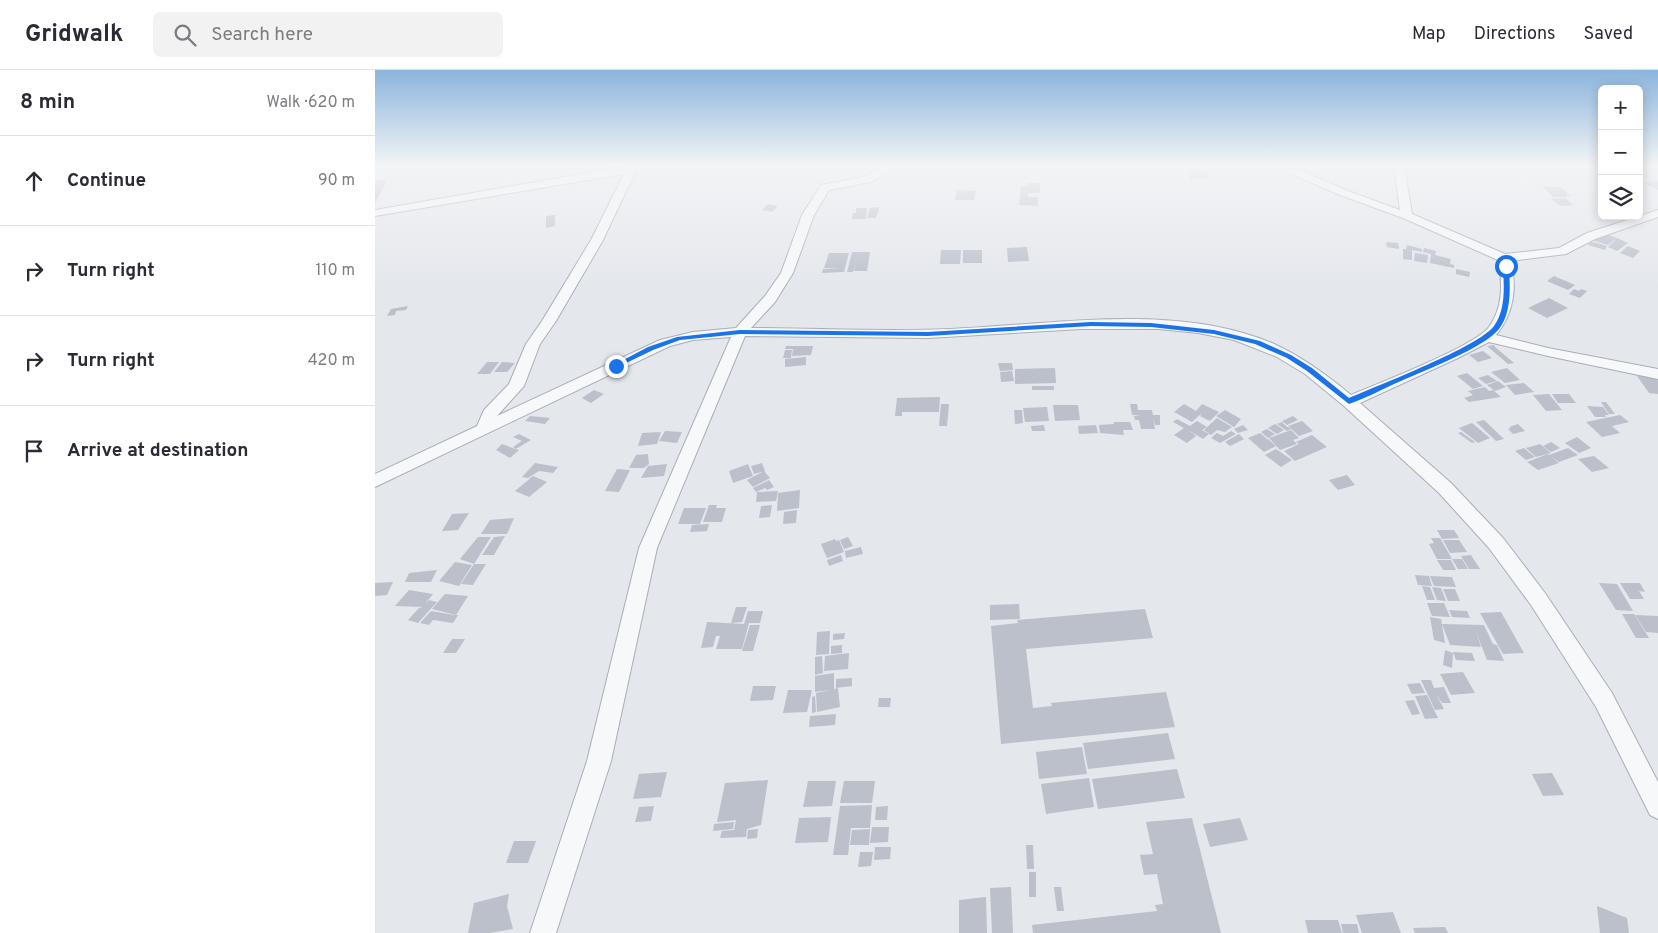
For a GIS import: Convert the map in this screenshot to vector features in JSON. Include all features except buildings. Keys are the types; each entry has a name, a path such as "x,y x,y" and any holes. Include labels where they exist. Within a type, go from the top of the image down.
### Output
{"street":[{"path":"375,213 413,206"},
{"path":"484,429 490,414 516,386 533,344 549,321 597,240 613,206"},
{"path":"543,933 599,761 648,548 740,332 770,298 787,273 808,215 813,206"},
{"path":"1380,206 1504,258 1562,251 1591,236 1658,213"},
{"path":"1405,206 1407,216"},
{"path":"1349,402 1453,355 1487,337 1497,328 1504,312 1507,289 1504,258"},
{"path":"375,481 679,338 740,332 928,334 1091,324 1182,327 1235,336 1258,342 1289,356 1310,370 1349,402 1445,488 1497,543 1538,599 1604,700 1658,807"},
{"path":"1487,337 1548,352 1658,374"}],"route":[{"path":"616,366 650,348 679,338 740,332 928,334 1091,324 1151,325 1214,332 1258,342 1289,356 1333,387 1349,402 1453,355 1487,337 1497,328 1504,312 1507,289 1506,266"}]}
